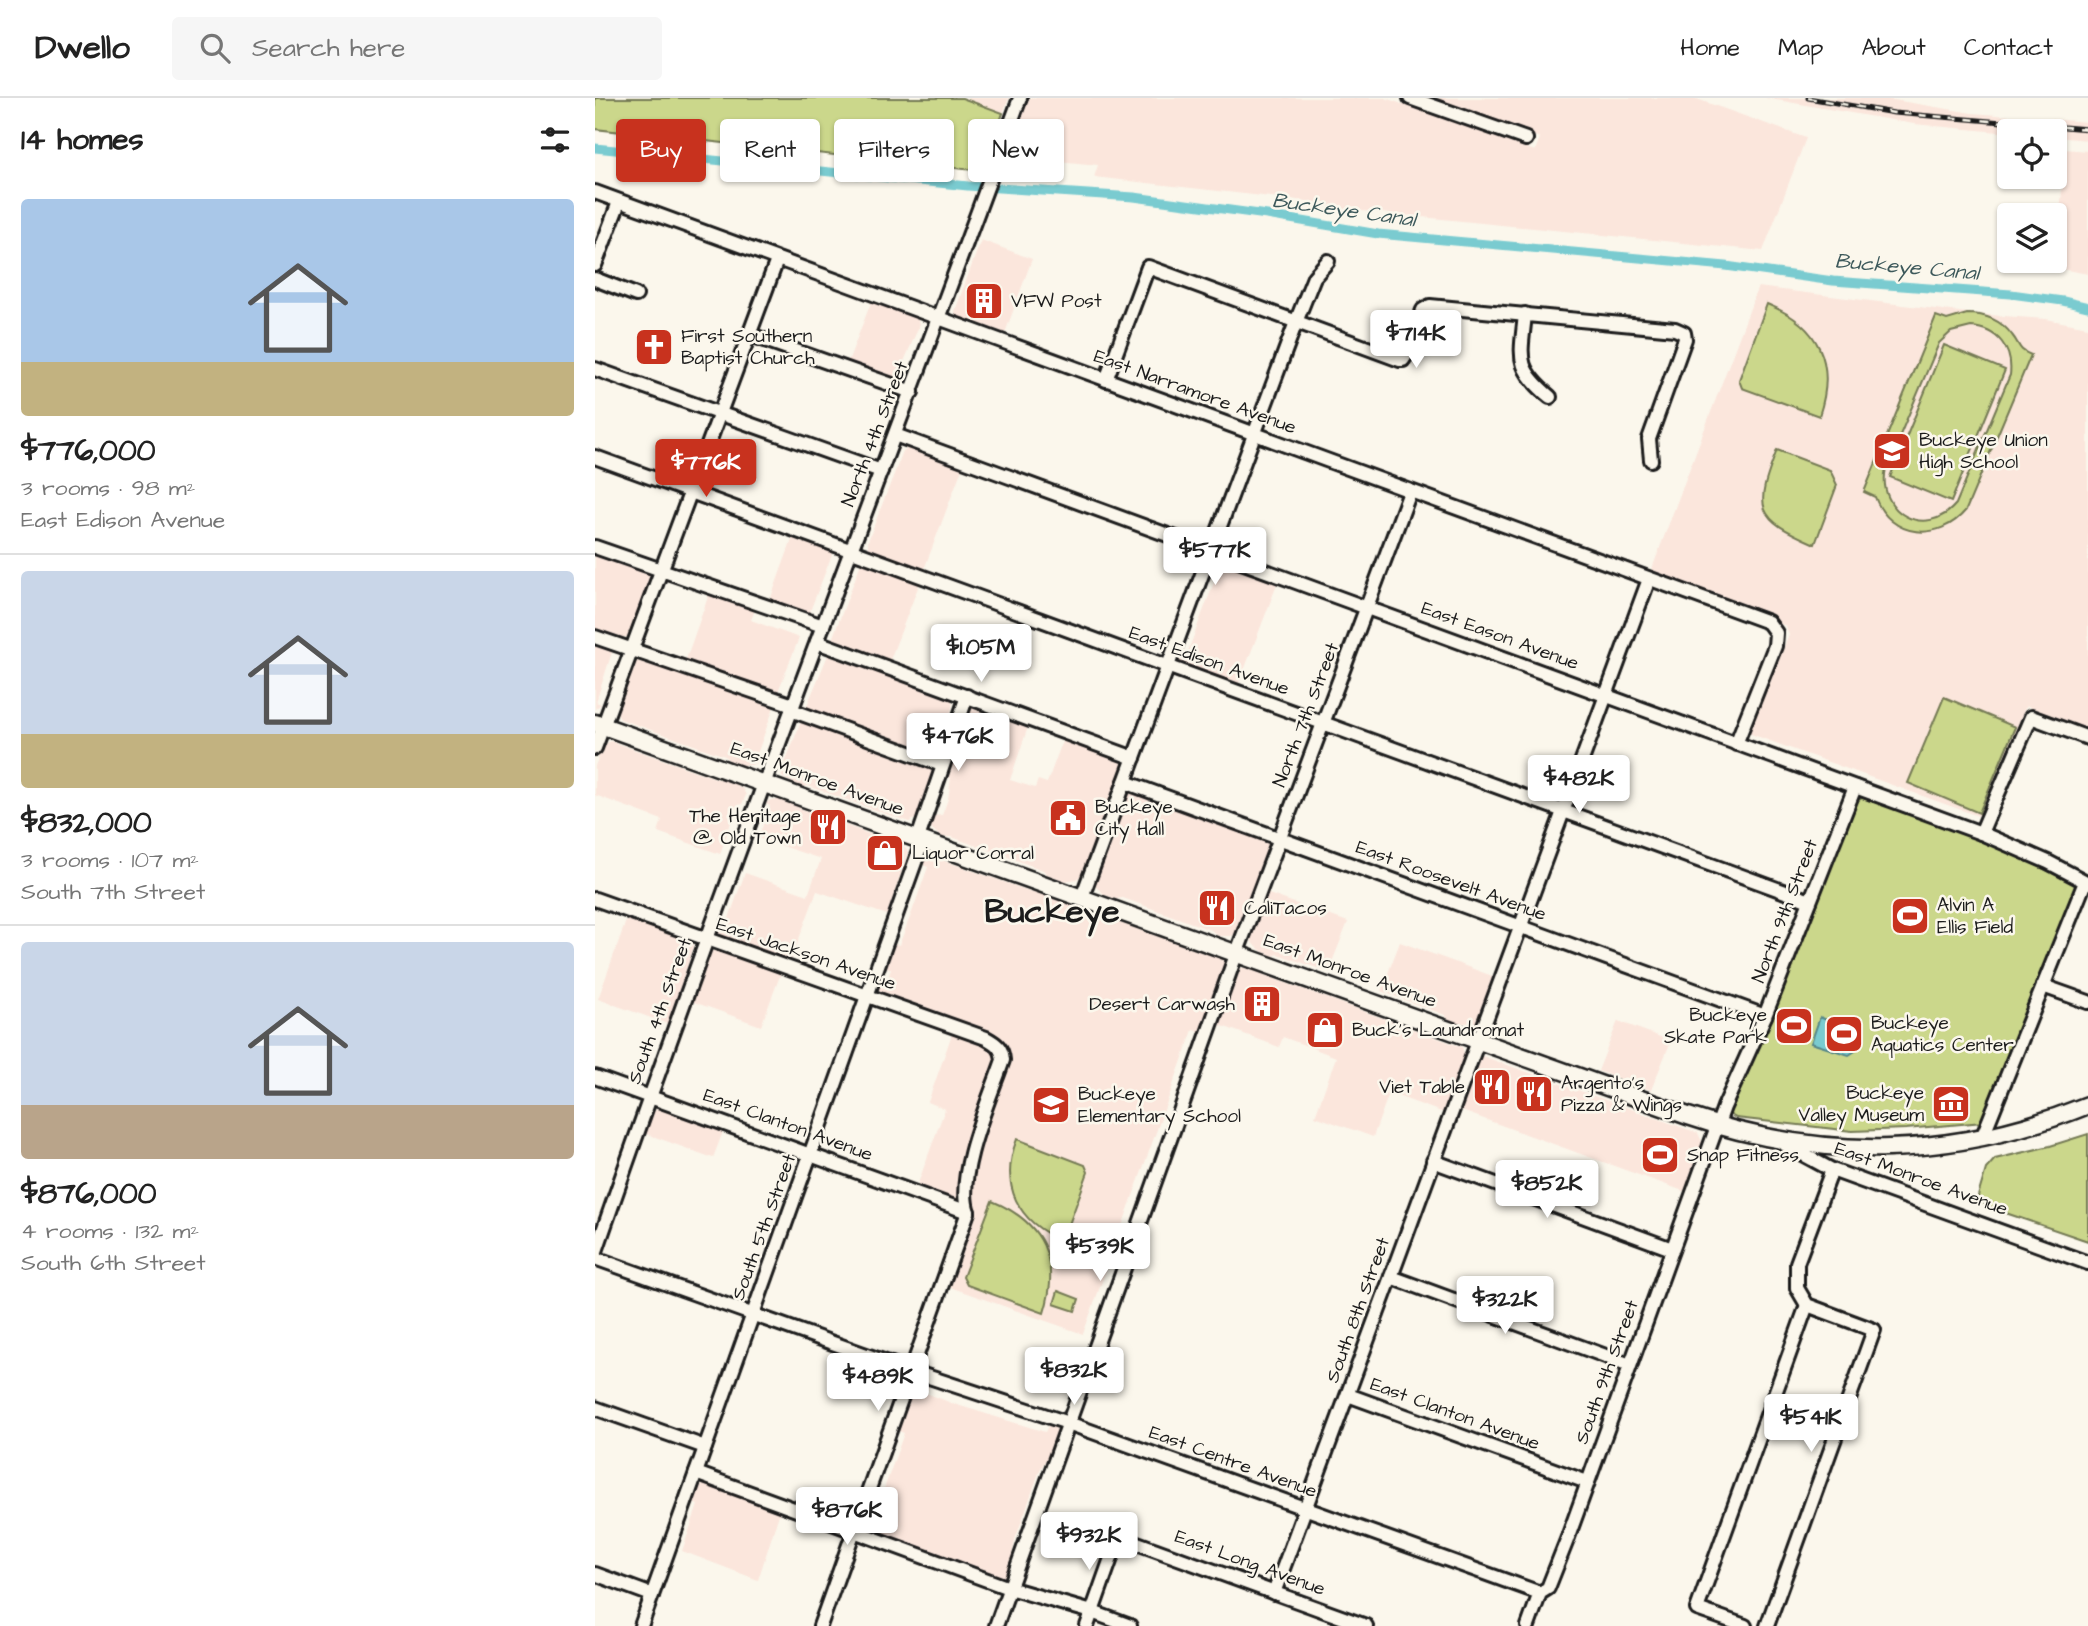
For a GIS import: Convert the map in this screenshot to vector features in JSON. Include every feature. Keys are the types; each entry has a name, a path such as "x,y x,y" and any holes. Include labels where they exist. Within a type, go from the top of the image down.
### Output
{"main road":[{"name":"East Monroe Avenue","path":"599,724 1717,1126 1779,1141"},
{"path":"1779,1141 1832,1147 1924,1147 1982,1138 2028,1127 2088,1105"}],"street":[{"name":"North 4th Street","path":"763,782 1020,98"},
{"path":"1410,98 1526,139"},
{"name":"East Narramore Avenue","path":"595,192 1768,622 1776,633 1775,646 1736,744"},
{"path":"595,265 619,202"},
{"path":"595,748 599,724 632,650 777,260"},
{"path":"1082,897 1296,322 1314,276 1328,261"},
{"path":"1106,380 1148,267 1403,360 1427,307 1675,329 1684,333 1682,348 1649,439 1651,460"},
{"path":"595,279 636,295"},
{"path":"1525,314 1521,358 1523,368 1534,384 1550,397"},
{"path":"748,334 912,391"},
{"path":"595,369 881,471"},
{"name":"East Eason Avenue","path":"895,435 1981,833 2048,862 2087,883"},
{"name":"East Edison Avenue","path":"595,457 1810,901"},
{"name":"North 7th Street","path":"996,1626 1237,952 1410,492"},
{"path":"595,547 823,626"},
{"name":"South 8th Street","path":"1274,1593 1649,579"},
{"path":"595,637 943,765"},
{"path":"817,642 1134,758"},
{"name":"South 5th Street","path":"641,1626 867,996 967,696"},
{"path":"1981,833 2031,717 2088,738"},
{"name":"South 4th Street","path":"595,1256 763,782"},
{"name":"East Roosevelt Avenue","path":"1125,782 1765,1016"},
{"name":"North 9th Street","path":"1717,1126 1738,1072 1765,1016 1855,787"},
{"path":"1982,1138 2087,883"},
{"name":"East Jackson Avenue","path":"595,899 995,1042 1002,1050 1003,1060 969,1159 963,1199 968,1212"},
{"path":"2043,986 2088,1002"},
{"name":"East Clanton Avenue","path":"595,1077 968,1212"},
{"name":"South 9th Street","path":"1528,1626 1540,1593 1548,1588 1717,1126"},
{"name":"East Monroe Avenue","path":"1779,1141 1832,1170 2088,1263"},
{"path":"1433,1161 1672,1249"},
{"path":"1767,1626 1874,1330 1807,1305 1797,1288 1797,1263 1832,1170"},
{"path":"820,1626 968,1212"},
{"name":"East Centre Avenue","path":"595,1256 911,1371 1069,1423 1540,1593"},
{"path":"1391,1277 1630,1365"},
{"path":"1745,1626 1697,1609 1807,1305"},
{"name":"East Clanton Avenue","path":"1348,1395 1587,1482"},
{"path":"595,1408 705,1447"},
{"path":"696,1474 1009,1588 1130,1626"},
{"name":"East Long Avenue","path":"1092,1612 1116,1544 1120,1540 1131,1541 1366,1626"},
{"path":"595,1574 652,1595"},
{"path":"1087,1626 1092,1612"}],"shaded area":[{"path":"962,98 1009,98 1003,113"},
{"path":"1028,98 1385,98 1535,151 1540,138 1426,98 1694,98 1806,138 1763,251 1332,208 1298,200 1094,177 1098,165 1064,162 1064,119 1020,119"},
{"path":"1765,98 1882,98 1972,113 2049,119 1997,119 1997,132 1914,124"},
{"path":"2067,120 2088,122 2088,140 2067,138"},
{"path":"2067,149 2088,151 2088,274 2067,270 2067,203 2061,203 2062,189 2067,189"},
{"path":"981,240 1032,259 1004,336 956,317 955,311"},
{"name":"Buckeye Union High School","path":"1758,287 1976,314 2046,319 2088,327 2088,729 2026,706 1978,816 1748,733 1789,635 1786,626 1650,574"},
{"path":"872,300 918,320 919,326 897,378 892,379 847,364"},
{"path":"908,448 963,466 923,572 868,548 868,541 903,451"},
{"path":"794,534 828,548 832,555 808,616 769,603"},
{"path":"595,553 646,571 650,575 629,637 614,637 595,630"},
{"path":"1219,560 1278,582 1238,686 1179,665 1177,661 1181,649 1188,651 1218,572 1210,569 1211,564"},
{"path":"861,563 920,582 888,665 831,642"},
{"path":"709,594 755,610 751,620 799,638 777,694 685,662"},
{"path":"595,643 613,649 596,702 601,704 595,709"},
{"path":"828,655 949,697 953,703 937,759 805,710"},
{"path":"641,658 774,707 756,757 758,762 740,765 729,761 725,756 620,719 616,710 632,662"},
{"path":"974,705 1029,724 1010,780 1035,788 1038,780 1047,783 1064,737 1121,760 1123,766 1105,816 1077,879 1064,881 1043,870 952,837 941,837 931,828 933,816 942,815 948,799 951,778 943,774 950,753 959,751 971,718 962,719 969,706"},
{"path":"802,719 936,766 917,818 909,822 808,786 801,787 782,777 780,767 783,768"},
{"path":"610,741 718,779 723,778 742,788 746,795 742,804 737,805 720,854 658,832 662,820 595,795 595,766 603,746"},
{"path":"1133,792 1269,844 1270,849 1258,883 1236,933 1232,936 1218,936 1211,930 1123,898 1116,899 1105,895 1095,886 1124,797"},
{"path":"770,800 784,800 795,804 799,808 904,847 908,852 887,915 817,891 790,963 722,938 717,930 720,922 727,924 745,873 808,895 821,859 758,838 770,806 766,804"},
{"name":"Buckeye Elementary School","path":"925,856 1032,892 1039,890 1055,896 1059,901 1093,913 1100,912 1115,921 1204,953 1213,953 1226,963 1201,1032 1193,1030 1083,1334 947,1286 968,1204 917,1186 945,1109 928,1102 952,1034 948,1032 952,1021 879,995 876,986 877,981 886,984 891,969 883,965 891,943 899,945 912,912 928,867 921,864"},
{"path":"1266,893 1348,922 1328,972 1278,954 1273,956 1253,944 1250,936"},
{"path":"627,918 691,940 694,946 668,1024 598,999"},
{"path":"1400,942 1495,977 1475,1023 1449,1020 1445,1015 1381,991"},
{"path":"714,950 781,973 761,1026 691,1001 708,955"},
{"path":"1254,967 1264,975 1462,1047 1465,1056 1444,1113 1389,1093 1373,1137 1315,1116 1336,1057 1283,1037 1279,1047 1217,1024 1238,972 1241,968"},
{"path":"1618,1021 1671,1041 1651,1090 1598,1071"},
{"path":"1482,1056 1698,1133 1703,1144 1686,1192 1459,1110 1478,1058"},
{"path":"661,1107 724,1129 713,1158 644,1133 652,1112"},
{"path":"917,1382 929,1385 926,1393 954,1404 1045,1432 1049,1424 1057,1429 1054,1445 1040,1470 1015,1540 1009,1570 1004,1577 999,1578 866,1527 866,1514 874,1517 904,1433 896,1430 910,1388"},
{"path":"704,1484 780,1511 758,1580 682,1551 698,1505 691,1502 696,1489"}],"green space":[{"path":"595,98 962,98 1003,113 1001,119 968,119 968,169 954,168 954,119 834,119 834,155 820,153 820,119 720,119 720,143 706,141 706,119 616,119 616,131 595,129"},
{"path":"1767,304 1800,323 1819,348 1826,379 1819,416 1742,388 1739,380"},
{"path":"1967,314 1992,319 2003,325 2021,349 2031,355 1966,510 1943,528 1916,531 1903,528 1892,521 1882,511 1875,497 1864,492 1936,316 1947,320","holes":["1971,327 1981,329 2002,342 2009,357 2010,375 1956,504 1944,515 1931,520 1906,516 1896,509 1889,498 1885,484 1886,468 1939,343 1951,332"]},
{"path":"1944,345 2005,370 1951,502 1890,477"},
{"path":"1777,450 1830,470 1837,485 1815,544 1781,527 1765,509 1765,486"},
{"path":"1944,697 2015,727 1979,813 1908,783"},
{"path":"1864,797 2001,849 2080,887 1983,1122 1852,1131 1736,1118 1729,1114 1728,1110 1762,1037 1856,801"},
{"path":"2088,1134 2088,1241 1982,1203 1978,1196 1986,1169 1995,1159"},
{"path":"1017,1139 1085,1165 1088,1172 1063,1241 1034,1224 1023,1213 1016,1200 1010,1172"},
{"path":"992,1201 1024,1220 1043,1245 1050,1276 1044,1313 967,1285 963,1277"},
{"path":"1058,1291 1079,1299 1075,1311 1054,1304"}],"water":[{"path":"1820,1017 1857,1034 1859,1040 1855,1051 1849,1055 1811,1043"}],"waterway":[{"name":"Buckeye Canal","path":"595,148 968,186 1134,197 1267,215 1378,234 1726,266 1833,281 2011,294 2088,307"}],"railway":[{"path":"1808,98 1894,113 2088,129"}],"place":[{"name":"VFW Post","path":"984,301"},
{"name":"First Southern Baptist Church","path":"654,347"},
{"name":"Buckeye Union High School","path":"1892,451"},
{"name":"Buckeye City Hall","path":"1068,818"},
{"name":"The Heritage @ Old Town","path":"828,827"},
{"name":"Liquor Corral","path":"885,853"},
{"name":"CaliTacos","path":"1217,908"},
{"name":"Alvin A Ellis Field","path":"1910,916"},
{"name":"Desert Carwash","path":"1262,1004"},
{"name":"Buckeye Skate Park","path":"1794,1026"},
{"name":"Buck's Laundromat","path":"1325,1030"},
{"name":"Buckeye Aquatics Center","path":"1844,1034"},
{"name":"Viet Table","path":"1492,1087"},
{"name":"Argento's Pizza & Wings","path":"1534,1094"},
{"name":"Buckeye Valley Museum","path":"1951,1104"},
{"name":"Buckeye Elementary School","path":"1051,1105"},
{"name":"Snap Fitness","path":"1660,1155"}],"district":[{"name":"Buckeye","path":"1052,912"}]}
